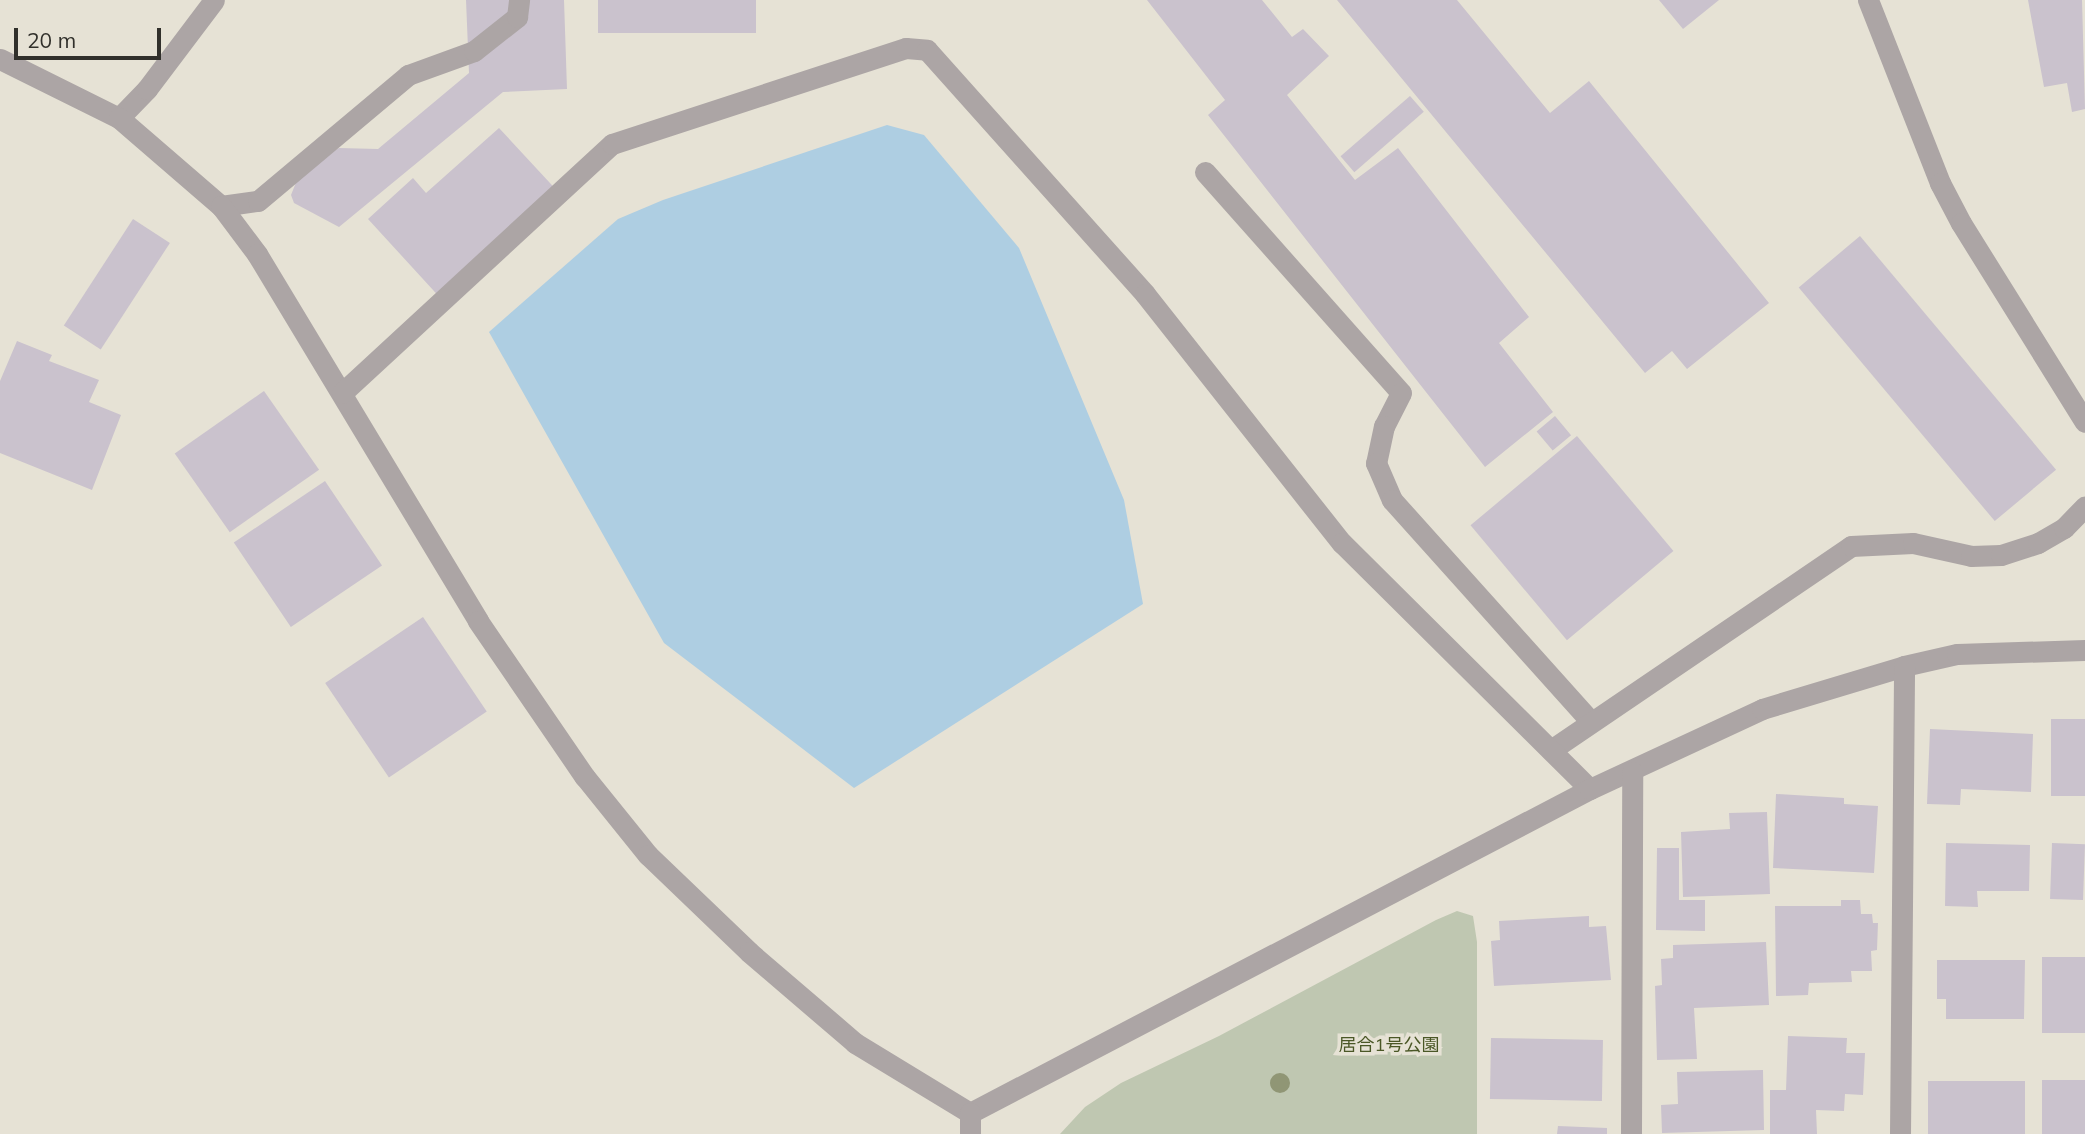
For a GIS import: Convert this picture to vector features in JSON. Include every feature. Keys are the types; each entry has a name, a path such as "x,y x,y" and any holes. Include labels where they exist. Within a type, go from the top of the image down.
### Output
{"street":[{"path":"119,118 147,89 214,0"},
{"path":"221,206 258,201 408,75 474,51 517,17 519,0"},
{"path":"1868,0 1940,183 1961,223 2085,422"},
{"path":"342,393 612,144 906,48 927,50 1145,294 1342,543 1590,789"},
{"path":"0,59 119,118 221,206 257,254 478,621 584,777 648,855 748,952 855,1042 970,1123 1590,789 1632,772 1762,709 1904,666 1957,654 2085,650"},
{"path":"1205,172 1401,393 1384,426 1376,463 1391,500 1591,722"},
{"path":"1551,750 1851,545 1913,543 1971,556 2001,555 2046,538 2063,528 2085,506"},
{"path":"1900,1134 1904,666"},
{"path":"1631,1134 1632,772"}],"green space":[{"name":"居合1号公園","path":"1457,911 1473,916 1477,942 1477,1134 1060,1134 1085,1107 1121,1083 1219,1036"}],"water":[{"path":"887,125 924,135 1019,248 1124,500 1143,604 854,788 664,643 489,332 618,219 663,200"}],"building":[{"path":"466,0 564,0 567,89 503,92 339,227 294,203 291,195 297,180 313,163 339,148 378,149 469,73"},
{"path":"598,0 756,0 756,33 598,33"},
{"path":"1147,0 1262,0 1292,37 1303,29 1329,56 1287,95 1355,180 1398,148 1529,317 1499,343 1553,412 1485,467 1208,115 1225,100"},
{"path":"1337,0 1457,0 1550,113 1589,81 1769,303 1687,369 1672,351 1645,373"},
{"path":"1659,0 1719,0 1683,29"},
{"path":"2028,0 2082,0 2085,109 2072,112 2067,83 2044,87"},
{"path":"1410,96 1424,112 1354,172 1341,156"},
{"path":"499,128 562,196 444,302 368,219 413,178 426,193"},
{"path":"133,219 170,243 101,349 64,326"},
{"path":"1860,236 2056,470 1995,521 1799,287"},
{"path":"17,341 52,355 49,361 99,380 89,402 121,415 92,490 0,453 0,381"},
{"path":"264,391 319,470 230,532 175,454"},
{"path":"1555,416 1571,435 1553,451 1537,431"},
{"path":"1577,436 1673,551 1567,640 1471,525"},
{"path":"325,481 382,566 291,627 234,543"},
{"path":"423,617 487,712 389,777 325,683"},
{"path":"2051,719 2085,719 2085,796 2051,796"},
{"path":"1930,729 2033,734 2031,792 1961,789 1960,805 1927,804"},
{"path":"1776,794 1844,798 1844,804 1878,806 1874,873 1773,868"},
{"path":"1767,812 1770,894 1683,897 1681,832 1730,829 1729,813"},
{"path":"1946,843 2030,845 2029,891 1977,891 1978,907 1945,906"},
{"path":"2052,843 2085,844 2083,900 2050,899"},
{"path":"1657,848 1679,848 1679,900 1705,900 1705,931 1656,930"},
{"path":"1841,900 1860,900 1861,914 1872,914 1873,923 1878,923 1877,950 1871,951 1872,971 1851,971 1852,982 1809,983 1808,995 1776,996 1775,906 1841,906"},
{"path":"1589,916 1589,927 1606,926 1611,980 1494,986 1491,941 1500,940 1499,921"},
{"path":"1766,942 1769,1005 1694,1008 1697,1059 1657,1060 1655,986 1662,985 1661,959 1673,958 1673,945"},
{"path":"2042,957 2085,957 2085,1033 2042,1033"},
{"path":"1937,960 2025,960 2024,1019 1946,1019 1946,999 1937,999"},
{"path":"1788,1036 1847,1038 1846,1053 1865,1053 1863,1095 1845,1094 1844,1111 1816,1110 1817,1134 1770,1134 1770,1090 1786,1090"},
{"path":"1491,1038 1603,1040 1602,1101 1490,1099"},
{"path":"1763,1070 1764,1130 1662,1133 1661,1105 1678,1104 1677,1072"},
{"path":"2042,1080 2085,1080 2085,1134 2042,1134"},
{"path":"1928,1081 2025,1081 2025,1134 1928,1134"},
{"path":"1558,1126 1607,1128 1607,1134 1557,1134"}]}
